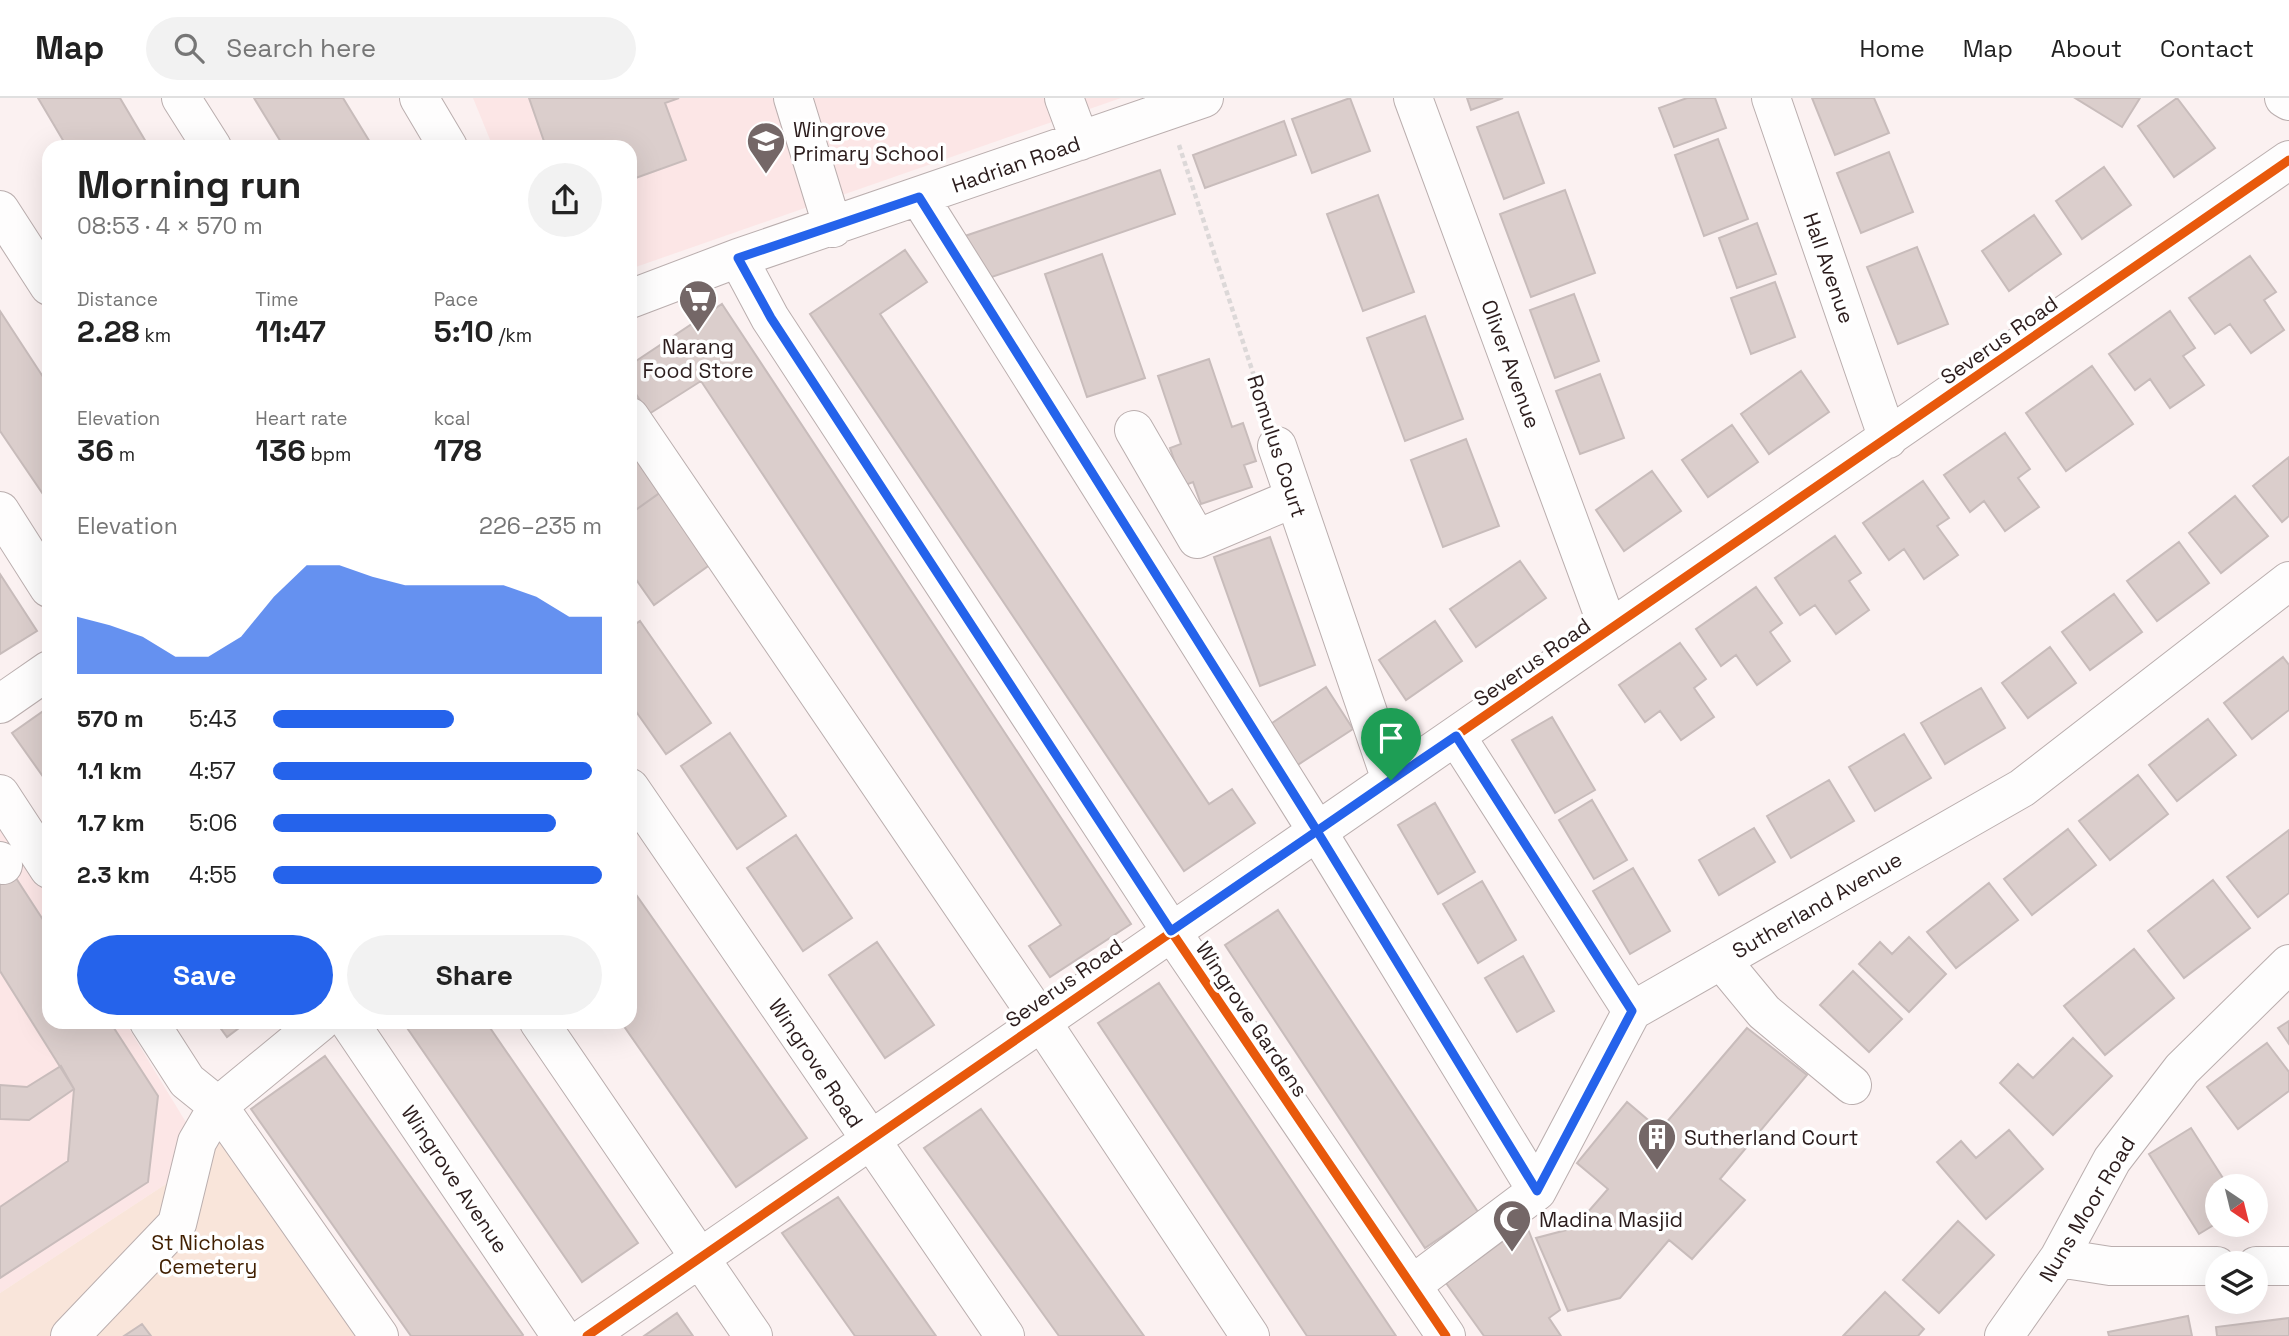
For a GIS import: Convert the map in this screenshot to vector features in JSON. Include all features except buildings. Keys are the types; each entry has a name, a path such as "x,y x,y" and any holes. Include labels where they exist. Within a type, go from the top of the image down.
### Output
{"street":[{"path":"181,98 208,140"},
{"path":"419,98 443,140"},
{"path":"793,98 832,228"},
{"path":"1064,98 1080,141"},
{"name":"Hadrian Road","path":"637,296 738,258 832,228 1204,98"},
{"name":"Oliver Avenue","path":"1413,98 1609,630"},
{"name":"Hall Avenue","path":"1771,98 1888,439"},
{"path":"2284,98 2289,101"},
{"name":"Severus Road","path":"587,1336 698,1256 1888,439 2289,160"},
{"path":"919,197 1317,831 1537,1191"},
{"path":"0,210 42,275"},
{"name":"Wingrove Gardens","path":"738,258 771,318 1171,931 1446,1336"},
{"path":"637,427 1041,1021 1250,1336"},
{"path":"1133,430 1197,539 1294,498"},
{"name":"Romulus Court","path":"1277,446 1391,780"},
{"path":"0,511 42,577"},
{"name":"Sutherland Avenue","path":"1632,1011 2022,788 2289,582"},
{"path":"0,704 42,675"},
{"path":"1412,1285 1537,1191 1632,1011 1456,736"},
{"path":"0,794 42,858"},
{"name":"Wingrove Road","path":"637,798 868,1140 1005,1336"},
{"path":"1721,960 1764,1012 1852,1085"},
{"name":"Nuns Moor Road","path":"2004,1336 2059,1258 2112,1160 2182,1069 2289,964"},
{"path":"154,1029 187,1081 218,1106 379,1336"},
{"path":"70,1336 177,1224 197,1142 218,1106 312,1029"},
{"name":"Wingrove Avenue","path":"354,1029 561,1336"},
{"path":"545,1029 753,1336"},
{"path":"2059,1258 2110,1266 2205,1266"},
{"path":"2268,1266 2289,1266"}],"shaded area":[{"name":"Wingrove Primary School","path":"473,98 1121,98 637,267 637,140 490,140"},
{"path":"0,816 42,885 42,1029 129,1029 187,1124 169,1182 0,1293"}],"green space":[{"name":"St Nicholas Cemetery","path":"187,1124 233,1144 361,1336 0,1336 0,1293 169,1182"}],"cycle path":[{"path":"587,1336 2289,160"},
{"path":"738,258 770,318 1171,931 1446,1336"}],"place":[{"name":"Wingrove Primary School","path":"766,175"},
{"name":"Narang Food Store","path":"698,333"},
{"name":"Sutherland Court","path":"1657,1171"},
{"name":"Madina Masjid","path":"1512,1253"}],"route":[{"path":"1391,780 1317,831 919,197 738,258 771,318 1171,931 1317,831 1537,1191 1632,1011 1456,736 1391,780"}]}
